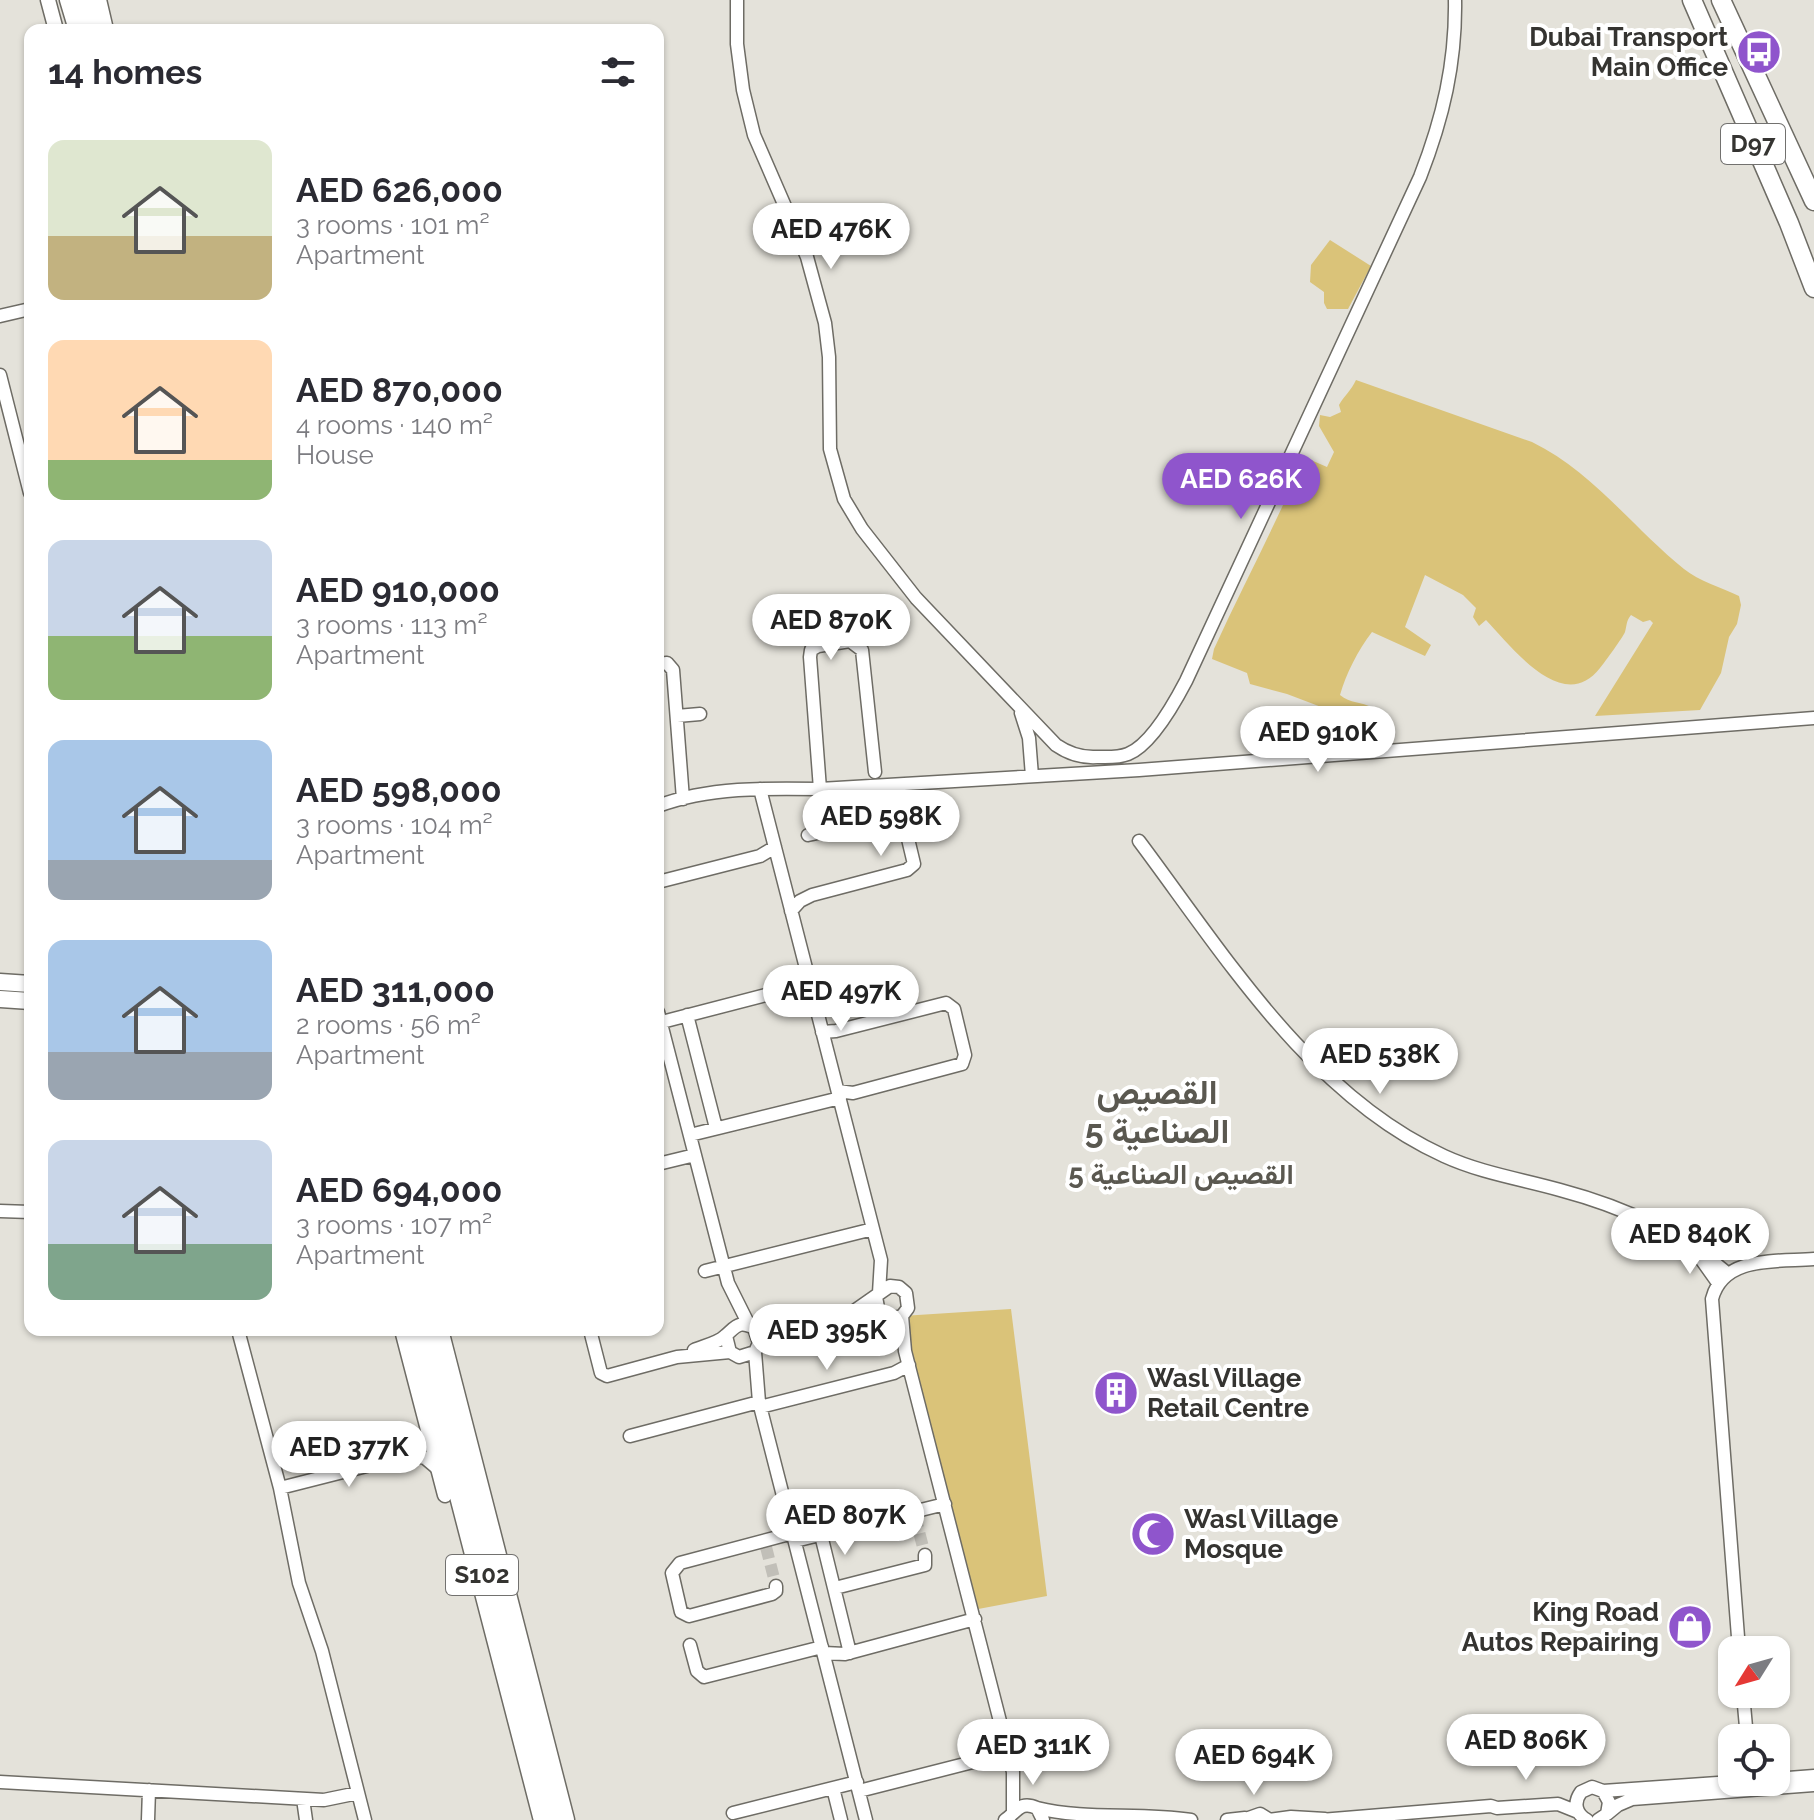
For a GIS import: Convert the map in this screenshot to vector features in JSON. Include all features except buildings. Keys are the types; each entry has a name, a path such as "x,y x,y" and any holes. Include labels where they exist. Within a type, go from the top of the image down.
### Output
{"highway":[{"path":"79,0 85,24"},
{"path":"95,0 101,24"},
{"path":"111,0 117,24"},
{"name":"S102","path":"420,1336 545,1820"},
{"name":"S102","path":"439,1336 563,1820"},
{"path":"445,1495 468,1519"}],"main road":[{"name":"D97","path":"1692,0 1814,288"},
{"name":"D97","path":"1721,0 1814,201"},
{"path":"0,982 24,984"},
{"path":"0,999 24,1001"}],"street":[{"path":"48,0 54,24"},
{"path":"67,0 74,24"},
{"path":"737,0 737,44 743,90 754,135 807,257 825,323 829,357 830,449 838,483 852,514 903,583 1016,703 1063,750 1089,758 1131,753 1151,734 1186,681 1425,165 1450,84 1455,0"},
{"path":"0,316 24,310"},
{"path":"0,375 24,469"},
{"path":"820,789 810,657 811,650 818,646 850,641 862,650 875,772"},
{"path":"664,663 673,670 678,800"},
{"path":"1016,703 1029,738 1032,776"},
{"path":"677,716 700,714"},
{"path":"664,802 763,789 820,789 1032,776 1814,718"},
{"path":"677,1357 740,1324 799,1326 850,1314 892,1317 909,1303 906,1293 881,1260 767,816 763,789"},
{"path":"791,911 812,895 907,870 914,864 904,822 899,816 808,835"},
{"path":"1139,841 1273,1016 1321,1069 1364,1106 1422,1145 1458,1162 1596,1201 1648,1222 1692,1246 1722,1278"},
{"path":"664,880 760,856 775,847"},
{"path":"664,1018 785,990"},
{"path":"690,1135 962,1064 965,1055 954,1009 946,1003 822,1032"},
{"path":"687,1015 716,1128"},
{"path":"664,1038 728,1283 729,1332 735,1354 760,1405"},
{"path":"664,1163 695,1155"},
{"path":"0,1211 24,1212"},
{"path":"705,1271 873,1229"},
{"path":"1738,1636 1712,1305 1722,1278 1748,1265 1814,1259"},
{"path":"881,1260 877,1308 892,1317 905,1351 1013,1772 1037,1812"},
{"path":"728,1283 759,1337 756,1350 760,1405 866,1818"},
{"path":"850,1314 886,1287 899,1287"},
{"path":"592,1336 604,1375 677,1357 756,1350 799,1326"},
{"path":"240,1336 280,1488 299,1583 322,1651 365,1820"},
{"path":"404,1336 445,1495"},
{"path":"630,1436 894,1373 909,1365"},
{"path":"410,1455 429,1432"},
{"path":"280,1488 410,1455 425,1458 438,1469"},
{"path":"776,1586 772,1594 693,1615 684,1614 672,1578 673,1569 680,1563 719,1552 794,1537 821,1535 945,1504"},
{"path":"821,1535 850,1653"},
{"path":"835,1588 925,1565 925,1555"},
{"path":"690,1645 697,1671 704,1677 823,1650 850,1653 975,1619"},
{"path":"733,1813 833,1788 858,1786 1008,1753"},
{"path":"1010,1817 1013,1772"},
{"path":"1790,1778 1814,1776"},
{"path":"0,1782 303,1799 333,1799 358,1793"},
{"path":"1491,1806 1496,1802 1564,1797 1592,1787 1603,1791 1718,1783"},
{"path":"1602,1817 1632,1799 1814,1785"},
{"path":"833,1788 841,1820"},
{"path":"148,1820 149,1790"},
{"path":"1602,1817 1609,1802 1603,1791"},
{"path":"1581,1792 1576,1804 1582,1816"},
{"path":"303,1799 306,1820"},
{"path":"1227,1820 1260,1814 1269,1820 1301,1817 1323,1819 1558,1804 1582,1816"},
{"path":"1010,1817 1022,1805 1037,1812 1080,1816 1142,1815 1191,1820"},
{"path":"1064,1820 1080,1816"}],"shaded area":[{"path":"1330,240 1371,266 1348,309 1327,309 1324,292 1310,282 1311,265"},
{"path":"1356,380 1532,442 1554,454 1593,484 1684,569 1739,596 1741,605 1737,624 1729,637 1721,673 1700,710 1595,716 1653,623 1650,620 1643,622 1631,615 1624,635 1600,668 1586,681 1570,684 1554,681 1523,659 1486,620 1479,626 1473,617 1476,608 1463,595 1425,575 1405,627 1431,645 1425,656 1372,632 1357,654 1346,679 1340,695 1372,708 1373,719 1366,724 1287,694 1250,684 1247,673 1212,659 1304,457 1327,467 1334,452 1319,426 1320,415 1330,417 1341,412 1339,405"},
{"path":"1011,1309 1047,1596 973,1610 902,1316"}],"tunnel":[{"path":"915,1516 925,1555"},
{"path":"766,1547 776,1586"}],"place":[{"name":"Dubai Transport Main Office","path":"1759,52"},
{"name":"Wasl Village Retail Centre","path":"1116,1393"},
{"name":"Wasl Village Mosque","path":"1153,1534"},
{"name":"King Road Autos Repairing","path":"1690,1627"}],"district":[{"name":"القصيص الصناعية 5","path":"1157,1112"},
{"name":"القصيص الصناعية 5","path":"1181,1174"}]}
